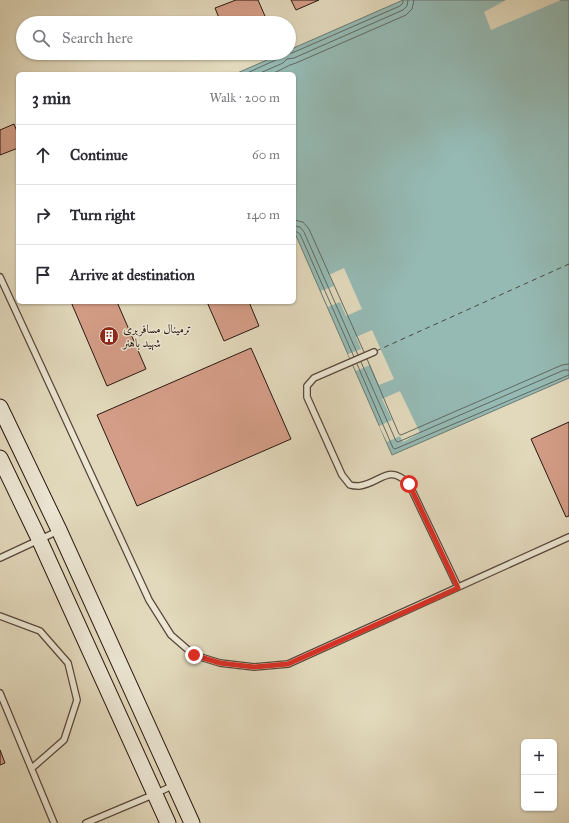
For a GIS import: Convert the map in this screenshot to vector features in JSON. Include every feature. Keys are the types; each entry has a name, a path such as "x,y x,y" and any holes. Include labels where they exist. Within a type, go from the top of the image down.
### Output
{"street":[{"path":"0,406 59,530 192,823"},
{"path":"0,458 39,539 168,823"}],"lane":[{"path":"0,277 149,600 171,635 194,655 220,663 254,667 288,664 569,537"},
{"path":"374,352 314,378 307,386 307,397 342,475 350,485 360,486 391,474 401,476 409,484 458,588"},
{"path":"0,558 59,530"},
{"path":"0,616 40,631 68,663 77,700 64,740 32,768"},
{"path":"0,693 54,823"},
{"path":"86,823 155,794 174,784"}],"water":[{"path":"403,0 569,0 569,378 392,455 296,236 296,72 240,72 267,60 296,60 296,47"}],"pier":[{"path":"506,0 561,0 491,30 484,12"},
{"path":"344,268 362,309 346,316 340,302 328,307 321,291 334,286 329,275"},
{"path":"372,330 394,379 379,385 370,365 356,371 348,354 361,349 356,337"},
{"path":"400,391 420,433 403,442 400,436 387,442 379,426 392,420 382,399"}],"building":[{"path":"236,0 258,0 265,16 218,16 215,8"},
{"path":"291,0 319,0 296,10"},
{"path":"14,124 16,129 16,149 0,155 0,130"},
{"name":"ترمینال مسافربری شهید باهنر","path":"72,304 118,304 146,369 107,386"},
{"path":"208,304 250,304 259,326 224,341"},
{"path":"251,348 291,439 137,506 97,415"},
{"path":"569,422 569,516 566,517 531,439"},
{"path":"0,750 5,763 0,765"}],"ferry route":[{"path":"376,351 569,264"}],"place":[{"name":"ترمینال مسافربری شهید باهنر","path":"109,336"}],"route":[{"path":"194,655 220,663 254,667 288,664 458,588 409,484"}]}
